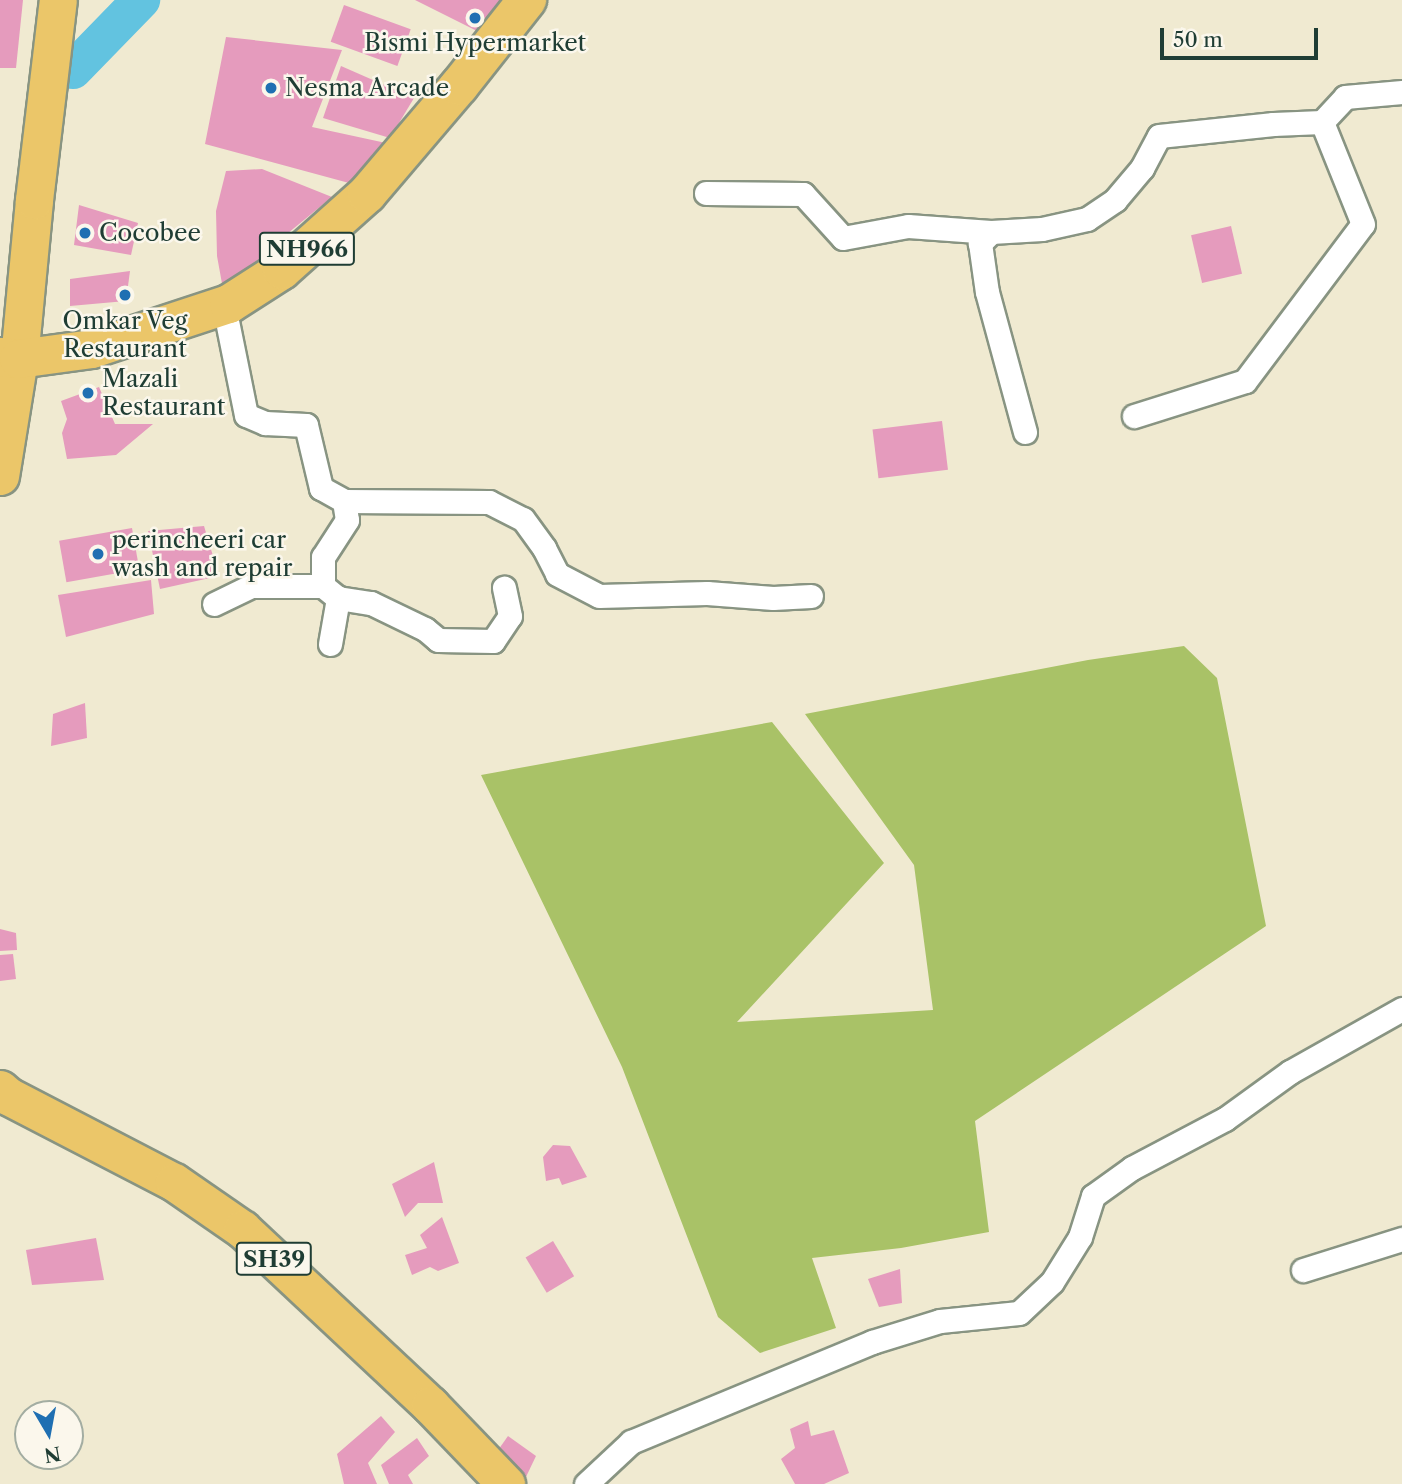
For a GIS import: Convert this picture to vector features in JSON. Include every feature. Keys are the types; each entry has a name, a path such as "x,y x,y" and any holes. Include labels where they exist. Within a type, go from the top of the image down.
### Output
{"highway":[{"name":"NH966","path":"10,358 92,349 224,306 282,270 367,194 459,86 527,0"}],"main road":[{"path":"0,476 10,358 34,200 58,0"},
{"name":"SH39","path":"0,1089 8,1096 174,1182 242,1229 430,1405 506,1484"}],"street":[{"path":"706,193 803,194 843,238 908,226 991,232 1042,229 1087,219 1115,200 1142,168 1159,136 1273,124 1322,122 1345,97 1402,92"},
{"path":"1134,416 1245,381 1363,224 1322,122"},
{"path":"991,232 980,243 986,292 1025,432"},
{"path":"224,306 246,415 265,423 306,425 321,488 344,501 489,502 523,519 544,548 557,574 599,596 707,593 774,598 811,596"},
{"path":"330,644 330,592 323,557 347,520 344,501"},
{"path":"214,604 251,586 330,592 371,603 425,629 438,640 493,641 510,615 504,588"},
{"path":"586,1484 631,1442 872,1342 940,1321 1018,1313 1052,1282 1080,1237 1093,1196 1132,1168 1225,1119 1290,1072 1402,1009"},
{"path":"1303,1270 1402,1239"}],"green space":[{"path":"1184,646 1217,678 1266,926 975,1121 989,1232 901,1248 812,1258 836,1328 760,1353 718,1317 622,1067 481,775 772,722 884,863 737,1022 933,1010 914,865 805,714 1088,660"}],"building":[{"path":"0,0 23,0 16,68 0,68"},
{"name":"Bismi Hypermarket","path":"415,0 514,0 487,36"},
{"path":"344,5 411,29 397,66 331,42"},
{"name":"Nesma Arcade","path":"226,37 342,50 312,127 386,143 349,183 205,144"},
{"path":"341,66 414,98 390,138 323,118"},
{"path":"262,169 332,197 282,238 263,259 223,289 217,256 216,211 226,171"},
{"path":"79,205 138,223 131,255 74,245"},
{"path":"1231,226 1242,274 1202,283 1191,235"},
{"path":"130,271 126,301 70,306 70,279"},
{"path":"99,387 115,424 153,424 116,455 67,459 62,433 67,419 61,401"},
{"path":"942,421 948,470 878,478 873,430"},
{"path":"204,526 219,576 160,589 148,531"},
{"name":"perincheeri car wash and repair","path":"132,528 139,569 66,582 59,541"},
{"path":"151,580 154,614 66,637 58,595"},
{"path":"85,703 87,738 51,746 53,714"},
{"path":"0,929 16,933 17,950 0,951"},
{"path":"13,954 16,979 0,981 0,955"},
{"path":"553,1145 570,1146 587,1177 562,1185 559,1178 546,1181 543,1157"},
{"path":"434,1162 443,1203 418,1203 405,1217 392,1184"},
{"path":"442,1217 459,1263 438,1271 430,1267 412,1275 405,1255 427,1248 420,1235"},
{"path":"96,1238 104,1280 32,1285 26,1250"},
{"path":"553,1241 574,1276 547,1293 526,1257"},
{"path":"900,1269 902,1303 879,1307 868,1279"},
{"path":"381,1416 395,1432 368,1463 377,1484 344,1484 337,1454"},
{"path":"808,1421 811,1436 834,1430 849,1473 824,1484 795,1484 781,1459 795,1448 790,1429"},
{"path":"508,1436 536,1456 525,1479 496,1453"},
{"path":"417,1438 429,1456 408,1475 413,1484 389,1484 381,1465"}],"waterway":[{"path":"73,70 141,0"}],"place":[{"name":"Bismi Hypermarket","path":"475,18"},
{"name":"Nesma Arcade","path":"271,88"},
{"name":"Cocobee","path":"85,233"},
{"name":"Omkar Veg Restaurant","path":"125,295"},
{"name":"Mazali Restaurant","path":"88,393"},
{"name":"perincheeri car wash and repair","path":"98,554"}]}
